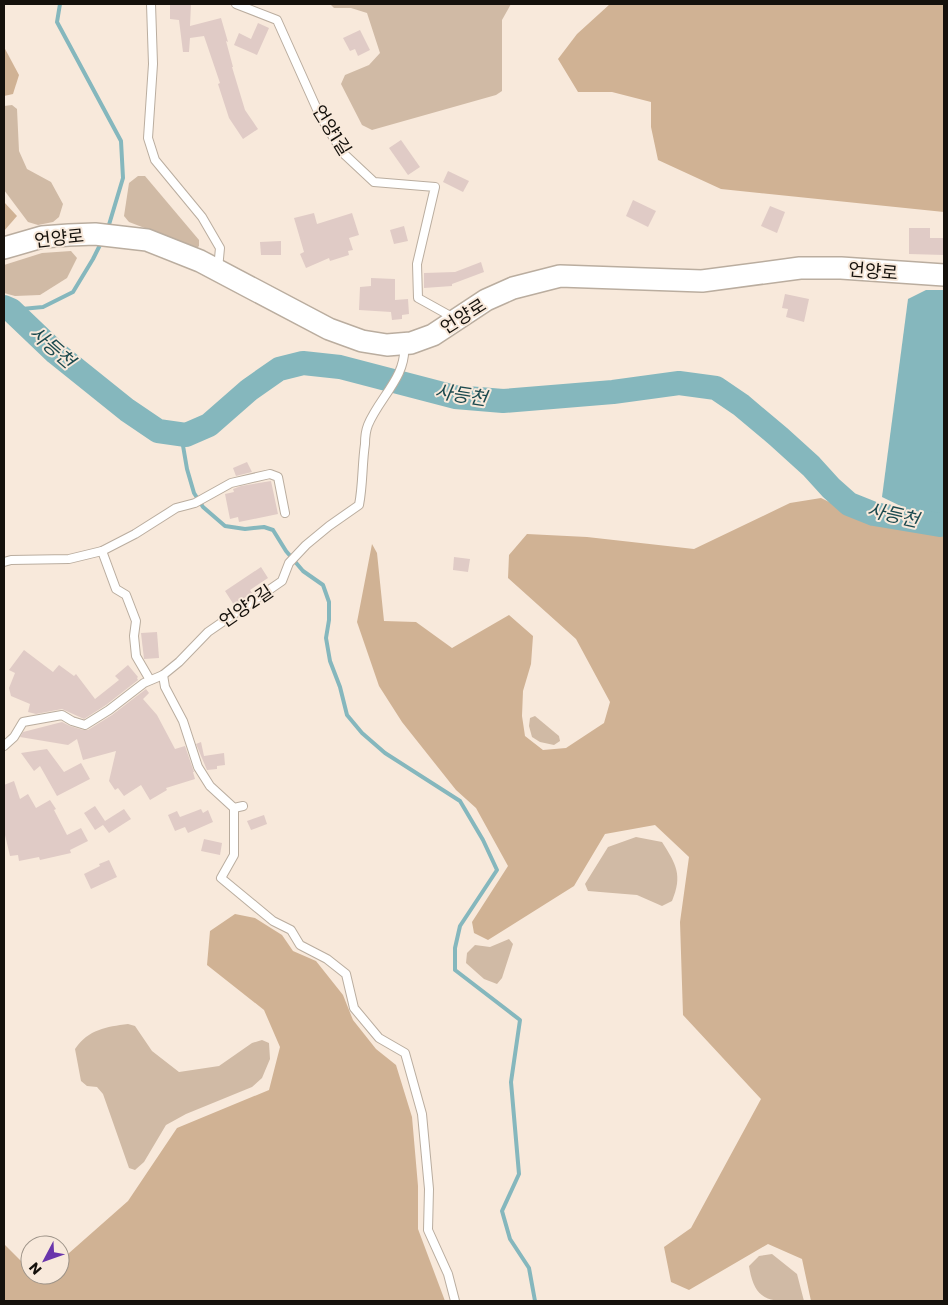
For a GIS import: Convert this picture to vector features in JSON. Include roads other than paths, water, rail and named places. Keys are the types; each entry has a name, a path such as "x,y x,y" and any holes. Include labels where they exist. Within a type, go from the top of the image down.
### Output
{"street":[{"name":"언양로","path":"4,248 42,237 103,235 147,240 200,261 330,329 362,340 388,345 411,343 433,335 486,300 514,288 560,276 702,281 800,268 841,268 944,275"}],"lane":[{"path":"151,4 153,64 148,138 155,160 202,217 220,248 218,271"},
{"name":"언양1길","path":"236,4 277,20 320,116 343,154 374,182 434,186 417,264 418,298 458,320"},
{"name":"언양2길","path":"4,746 14,737 23,722 62,715 85,724 150,680 163,676 208,632 282,581 290,563 296,556 329,526 360,505 362,462 367,427 402,369 405,356 404,344"},
{"path":"4,562 11,560 69,559 102,551 136,534 176,508 194,503 231,483 270,474 278,477 285,513"},
{"path":"102,551 116,589 126,594 136,621 134,636 136,656 150,680"},
{"path":"163,676 165,687 183,721 198,767 210,786 234,808 234,855 221,878 273,921 291,930 300,945 328,959 346,974 354,1008 379,1038 405,1053 422,1114 429,1189 428,1230 448,1274 455,1301"},
{"path":"234,808 243,806"}],"water":[{"path":"926,290 944,290 944,527 882,497 908,299"}],"waterway":[{"path":"60,4 57,22 121,141 123,178 108,228"},
{"path":"11,310 43,307 73,292 102,241"},
{"name":"사등천","path":"4,307 11,310 56,353 127,410 158,431 186,435 209,425 249,390 279,369 303,363 340,367 455,397 503,401 613,392 679,383 716,388 741,405 811,466 849,504 874,514 940,525"},
{"path":"181,434 187,469 194,493 203,507 225,526 245,529 264,527 273,530 286,551 303,571 323,585 329,602 326,638 330,661 340,687 347,715 362,733 385,753 460,801 483,840 497,870 460,926 455,948 455,970 520,1020 511,1082 519,1174 502,1211 510,1239 529,1268 535,1301"}]}
